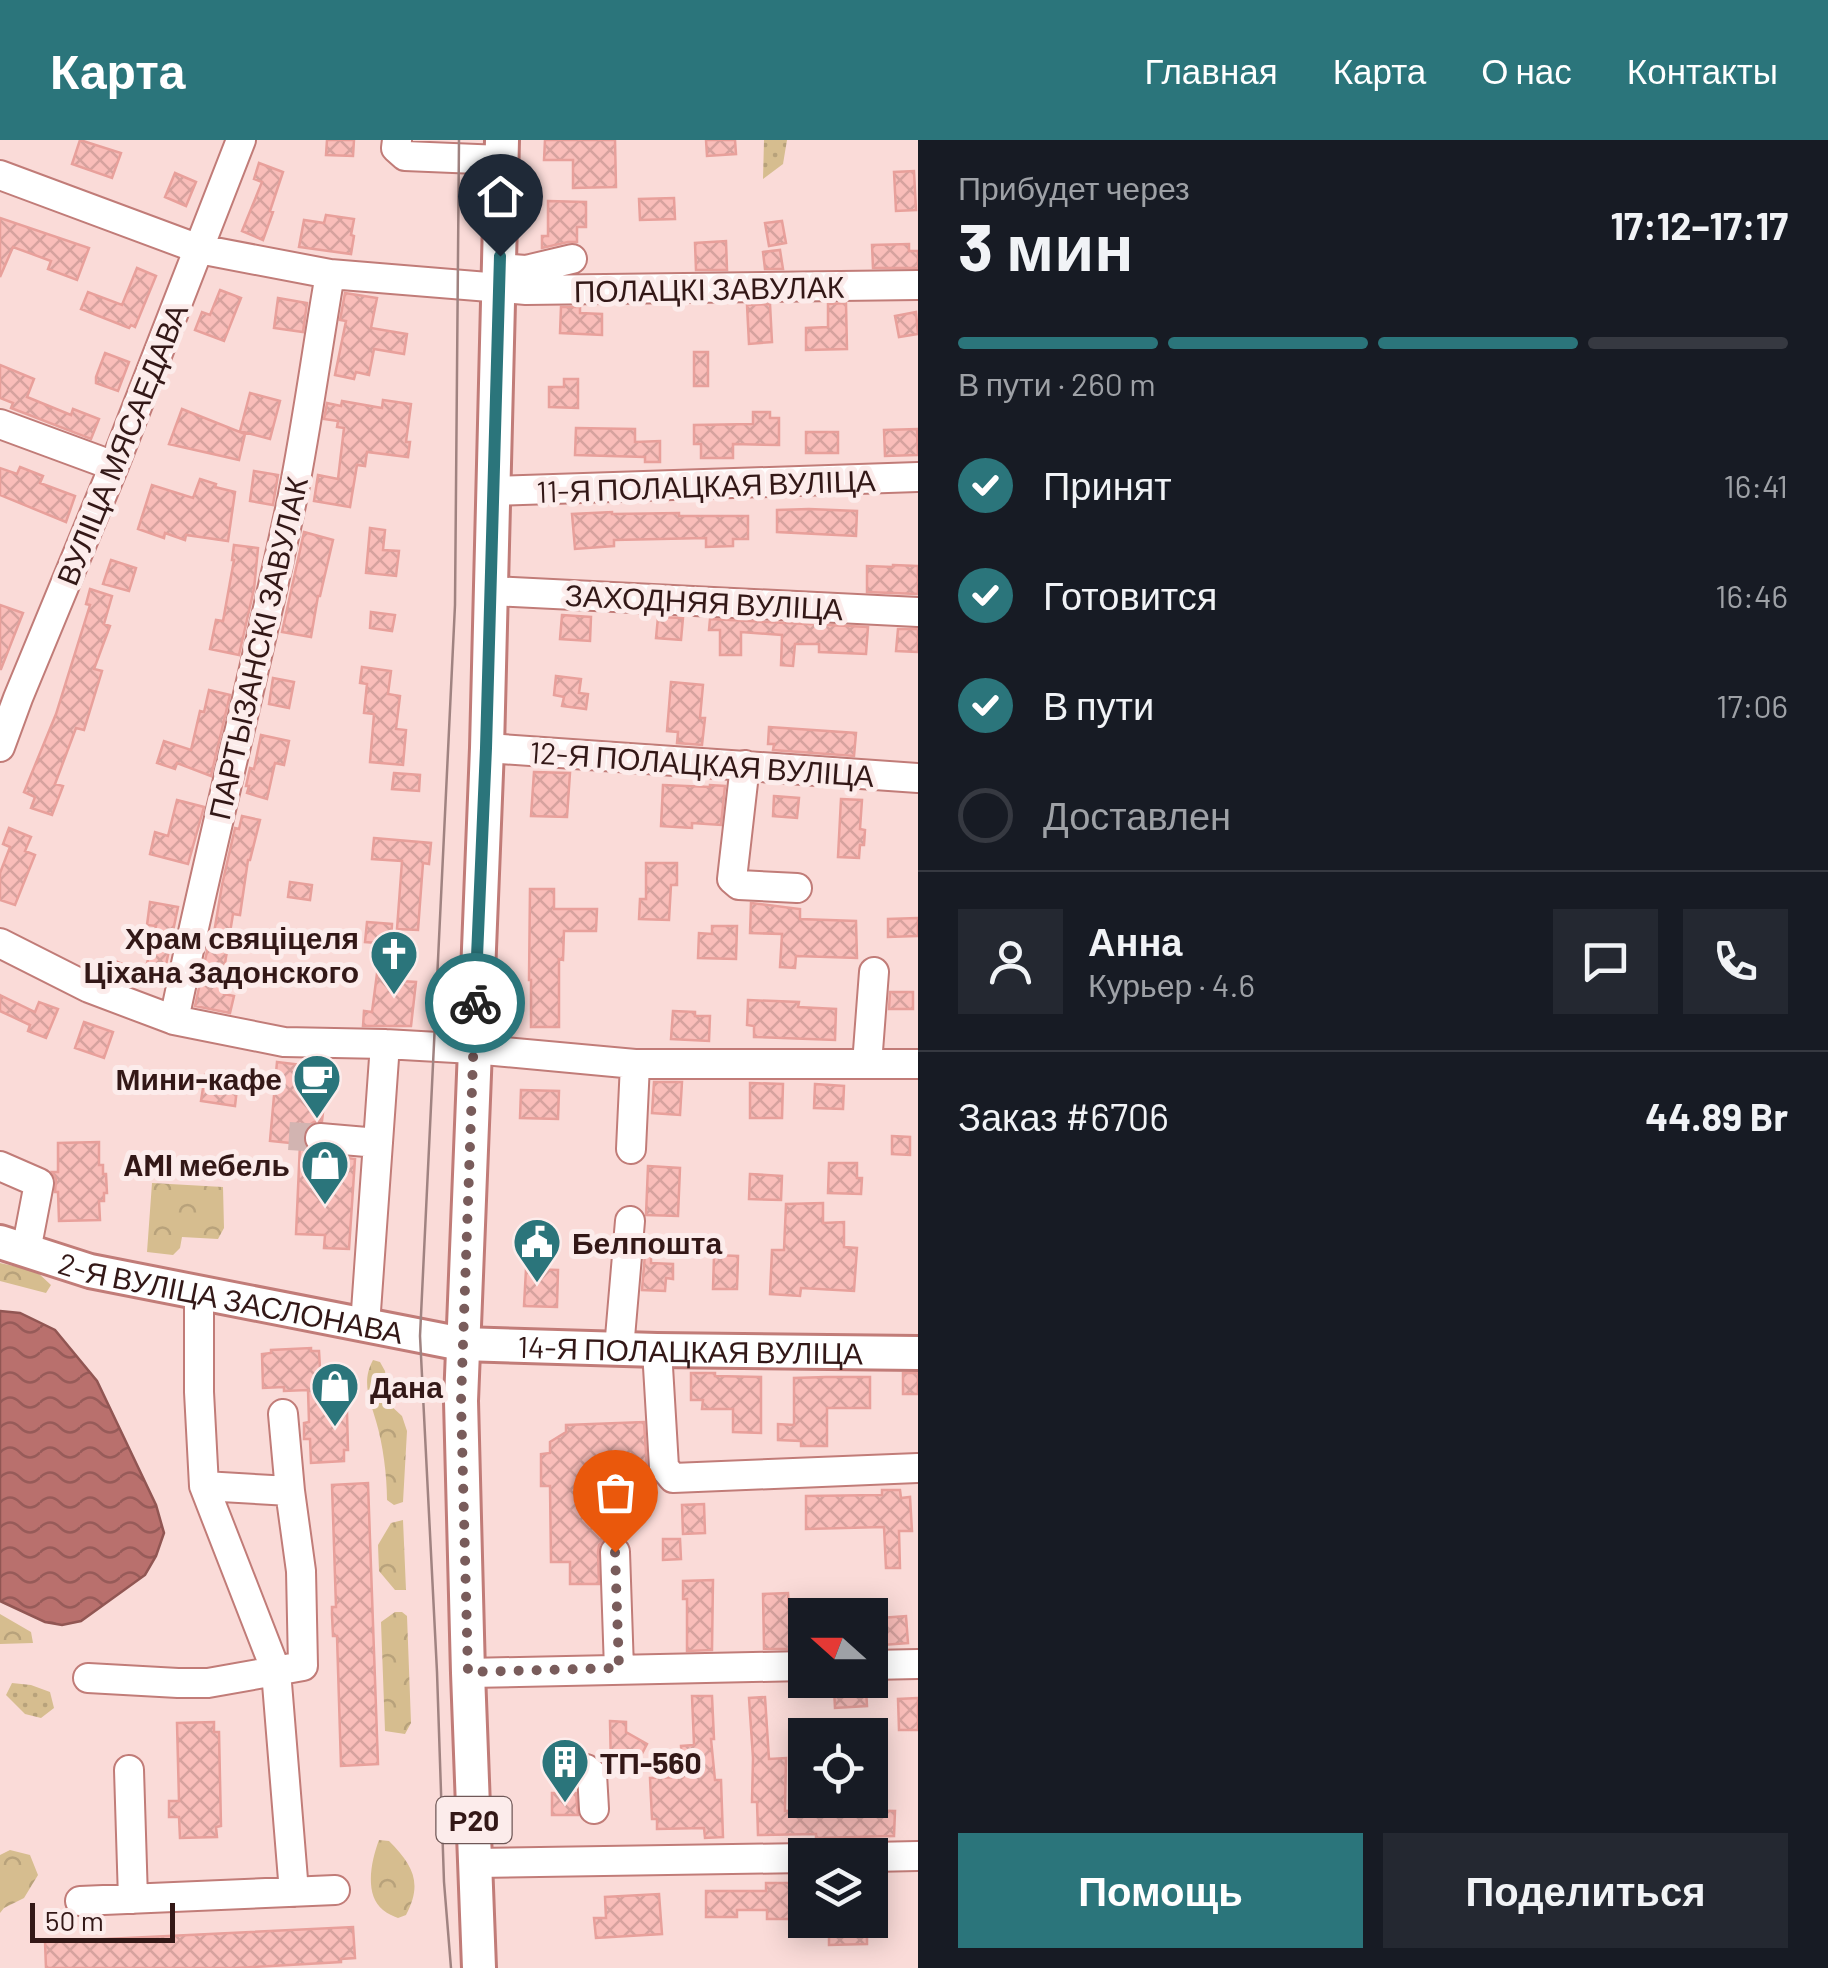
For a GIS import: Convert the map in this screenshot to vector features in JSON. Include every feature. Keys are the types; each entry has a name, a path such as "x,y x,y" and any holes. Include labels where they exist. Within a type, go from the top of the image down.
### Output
{"main road":[{"name":"Р20","path":"479,1968 461,1401 486,748 502,150"},
{"name":"2-Я ВУЛІЦА ЗАСЛОНАВА","path":"13,1246 90,1271 462,1344"},
{"name":"14-Я ПОЛАЦКАЯ ВУЛІЦА","path":"462,1344 918,1353"}],"street":[{"name":"ВУЛІЦА МЯСАЕДАВА","path":"0,747 9,695 114,466 241,140"},
{"path":"397,140 396,148 405,156 502,150"},
{"path":"0,176 199,249 330,274 499,278 572,260"},
{"name":"ПАРТЫЗАНСКІ ЗАВУЛАК","path":"174,1020 292,496 330,274"},
{"name":"ПОЛАЦКІ ЗАВУЛАК","path":"499,278 918,286"},
{"path":"0,424 114,466"},
{"name":"11-Я ПОЛАЦКАЯ ВУЛІЦА","path":"494,491 918,477"},
{"name":"ЗАХОДНЯЯ ВУЛІЦА","path":"491,591 918,612"},
{"name":"12-Я ПОЛАЦКАЯ ВУЛІЦА","path":"486,748 918,778"},
{"path":"745,766 732,879 739,885 797,888"},
{"path":"0,943 88,988 174,1020 284,1042 473,1049 635,1064 918,1064"},
{"path":"867,1064 874,972"},
{"path":"364,1325 386,1044"},
{"path":"632,1149 635,1064"},
{"path":"320,1138 378,1143"},
{"path":"0,1166 39,1183 13,1246"},
{"path":"619,1349 630,1221"},
{"path":"199,1291 204,1486 276,1670 294,1892"},
{"path":"656,1350 664,1466 673,1478 918,1468"},
{"path":"88,1678 208,1683 302,1666 301,1570 283,1414"},
{"path":"204,1486 290,1491"},
{"path":"615,1552 619,1668"},
{"path":"888,1664 918,1664"},
{"path":"468,1672 788,1666"},
{"path":"586,1769 592,1774 594,1809"},
{"path":"130,1770 133,1899"},
{"path":"888,1857 918,1856"},
{"path":"476,1863 788,1858"},
{"path":"80,1901 335,1890"}],"green space":[{"path":"764,140 787,140 783,164 763,179"},
{"path":"152,1183 223,1187 224,1228 218,1239 182,1237 180,1248 173,1255 147,1252"},
{"path":"0,1263 36,1271 51,1285 46,1293 0,1281"},
{"path":"373,1360 380,1362 385,1371 389,1404 402,1416 407,1431 403,1502 394,1505 387,1500 383,1450 368,1391"},
{"path":"403,1520 406,1590 395,1590 379,1571 378,1545 391,1523"},
{"path":"395,1612 407,1616 411,1723 405,1734 385,1731 381,1622"},
{"path":"0,1614 31,1632 33,1643 0,1644"},
{"path":"12,1683 50,1692 54,1708 41,1718 25,1714 6,1695"},
{"path":"379,1840 389,1841 413,1875 411,1904 406,1915 398,1918 383,1910 373,1896 372,1867"},
{"path":"10,1850 30,1855 38,1875 24,1898 0,1913 0,1855"}],"water":[{"path":"0,1311 20,1313 55,1330 97,1381 156,1505 164,1533 145,1575 81,1621 62,1625 45,1622 0,1601"}],"building":[{"path":"80,140 121,153 112,178 72,164"},
{"path":"327,140 354,140 353,156 326,155"},
{"path":"545,140 615,140 616,187 573,188 573,160 544,160"},
{"path":"706,140 735,140 736,154 707,156"},
{"path":"259,163 283,172 263,240 242,231 262,182 254,179"},
{"path":"914,171 916,210 896,211 894,172"},
{"path":"175,173 196,182 186,206 165,197"},
{"path":"674,198 675,219 640,220 639,199"},
{"path":"548,201 586,202 586,227 577,227 577,242 542,248 542,236 548,236"},
{"path":"326,215 354,219 351,254 299,247 304,220 324,223"},
{"path":"0,218 89,248 77,280 48,269 51,261 13,247 0,277"},
{"path":"782,221 786,243 769,246 765,223"},
{"path":"726,241 727,270 696,270 695,243"},
{"path":"909,244 909,251 918,251 918,268 873,268 872,245"},
{"path":"780,250 783,269 765,269 763,252"},
{"path":"137,268 156,276 135,327 81,309 88,292 122,305"},
{"path":"220,290 241,298 224,341 195,330 202,312 210,315"},
{"path":"345,293 377,298 371,328 407,334 404,354 374,349 369,375 356,372 354,379 335,375 346,321 340,320"},
{"path":"278,298 307,303 303,332 274,328"},
{"path":"846,303 847,349 806,350 806,328 828,327 828,304"},
{"path":"770,304 772,342 749,344 747,305"},
{"path":"561,307 580,307 580,313 602,314 602,335 560,333"},
{"path":"916,312 918,334 899,337 895,316"},
{"path":"694,352 708,352 708,386 694,386"},
{"path":"105,353 129,362 118,391 96,383"},
{"path":"0,365 34,379 27,397 71,415 73,409 99,419 91,439 11,408 13,403 0,398"},
{"path":"564,379 578,379 578,408 549,407 549,387 564,387"},
{"path":"250,393 280,401 270,439 240,431"},
{"path":"383,400 411,404 408,457 367,452 365,466 357,465 350,507 314,501 318,475 338,479 344,428 337,427 338,421 324,419 327,403 341,406 342,401 382,408"},
{"path":"182,409 245,434 239,460 169,444"},
{"path":"753,412 770,412 770,418 779,418 779,445 733,444 733,458 701,458 701,444 694,444 694,425 753,424"},
{"path":"576,428 635,429 635,442 660,441 660,462 645,462 645,457 575,455"},
{"path":"917,429 918,455 885,456 884,430"},
{"path":"806,432 838,432 838,453 806,453"},
{"path":"20,467 43,476 40,483 75,496 66,522 0,495 0,468 17,474"},
{"path":"254,471 278,475 273,505 250,501"},
{"path":"200,479 235,492 228,541 186,535 185,540 165,533 164,538 138,529 152,485 193,498"},
{"path":"777,510 857,511 856,536 777,532"},
{"path":"572,514 748,516 748,539 733,539 733,546 706,547 706,538 614,540 614,546 575,549"},
{"path":"370,528 385,530 383,550 399,551 396,576 366,573"},
{"path":"304,532 333,540 311,637 282,632"},
{"path":"234,545 258,548 254,589 239,655 210,649 216,620 223,621"},
{"path":"111,560 136,568 129,591 103,584"},
{"path":"867,566 918,566 918,594 867,592"},
{"path":"90,589 112,596 104,624 110,626 94,669 102,671 84,730 76,728 55,784 63,786 52,815 31,808 35,797 24,792 56,714 90,605 86,604"},
{"path":"0,605 23,613 1,669 0,669"},
{"path":"371,612 395,615 392,631 370,628"},
{"path":"562,615 591,617 590,641 560,639"},
{"path":"658,617 683,618 681,640 656,638"},
{"path":"710,619 868,627 866,654 819,652 819,644 795,644 793,666 781,665 782,635 741,632 741,655 720,655 720,630 709,630"},
{"path":"898,629 918,629 918,652 896,651"},
{"path":"362,667 391,671 388,694 400,696 396,729 406,730 403,765 370,762 374,714 364,713 367,684 360,683"},
{"path":"556,676 581,679 579,693 588,694 586,709 562,706 564,697 554,695"},
{"path":"273,678 294,682 289,708 269,704"},
{"path":"671,682 703,685 702,745 677,743 678,732 667,731"},
{"path":"209,690 230,695 211,776 177,763 175,769 157,763 164,741 191,750"},
{"path":"769,727 856,733 854,756 773,750 774,744 768,744"},
{"path":"261,735 289,741 284,765 275,763 267,799 247,793 246,786"},
{"path":"534,772 570,773 567,817 531,816"},
{"path":"394,773 420,775 419,791 392,789"},
{"path":"663,785 725,786 721,825 661,826"},
{"path":"774,796 799,798 797,818 773,816"},
{"path":"841,799 862,800 860,829 865,830 859,858 838,857"},
{"path":"177,800 204,807 188,864 150,854 155,832 168,836"},
{"path":"242,816 260,820 248,860 240,915 233,914 221,988 225,989 224,994 234,996 230,1013 195,1006 235,828 239,829"},
{"path":"9,828 31,837 25,851 35,855 15,905 0,900 0,873 10,847 3,844"},
{"path":"374,838 431,843 429,864 423,863 418,930 397,929 402,861 372,859"},
{"path":"646,863 677,863 677,885 671,885 669,920 639,919 640,899 646,899"},
{"path":"290,882 312,885 310,900 288,897"},
{"path":"530,889 554,889 554,909 597,909 596,931 564,931 563,960 559,959 559,1027 531,1027"},
{"path":"150,902 178,907 162,984 143,980 156,926 147,925"},
{"path":"751,903 800,909 800,919 856,921 857,958 796,956 795,968 780,967 782,934 750,933"},
{"path":"918,918 918,936 888,937 888,919"},
{"path":"367,922 392,924 391,944 365,942"},
{"path":"712,926 737,926 736,959 698,958 699,933 712,934"},
{"path":"110,959 125,965 119,981 104,975"},
{"name":"Храм свяціцеля Ціхана Задонского","path":"378,966 402,969 401,981 416,982 411,1026 363,1026 364,1011 372,1012"},
{"path":"890,992 913,992 913,1009 889,1009"},
{"path":"0,995 35,1012 39,1002 58,1009 46,1038 28,1031 30,1025 0,1011"},
{"path":"748,1000 799,1002 798,1007 836,1009 835,1040 754,1037 754,1026 747,1025"},
{"path":"673,1011 710,1016 709,1041 671,1039"},
{"path":"84,1022 113,1032 104,1058 75,1048"},
{"path":"277,1062 328,1068 322,1121 306,1127 303,1137 311,1153 355,1159 349,1249 324,1248 325,1235 296,1234 300,1144 270,1141"},
{"path":"205,1075 238,1080 235,1106 201,1101"},
{"path":"654,1082 682,1082 680,1115 652,1113"},
{"path":"750,1083 783,1084 782,1118 750,1118"},
{"path":"815,1084 844,1086 843,1109 814,1108"},
{"path":"521,1090 559,1091 558,1119 520,1118"},
{"path":"892,1136 910,1137 910,1155 892,1154"},
{"path":"99,1142 99,1165 103,1165 106,1174 107,1193 104,1201 99,1201 100,1220 59,1221 58,1192 52,1172 58,1172 58,1143"},
{"path":"829,1163 857,1163 857,1178 862,1178 861,1194 828,1193"},
{"path":"648,1166 680,1168 678,1216 646,1215"},
{"path":"750,1174 782,1176 781,1200 749,1199"},
{"path":"823,1203 823,1223 844,1222 844,1247 857,1248 854,1291 801,1288 800,1296 770,1294 772,1250 784,1250 786,1204"},
{"path":"645,1254 651,1255 651,1263 673,1264 673,1279 666,1278 665,1291 642,1290"},
{"path":"714,1255 738,1256 737,1289 713,1289"},
{"name":"Белпошта","path":"526,1269 558,1270 557,1307 524,1306"},
{"path":"311,1348 319,1351 320,1368 327,1368 328,1386 341,1385 342,1412 347,1412 348,1450 344,1450 344,1461 311,1463 310,1439 304,1439 304,1423 309,1422 308,1390 263,1388 262,1354"},
{"path":"691,1373 761,1377 761,1433 733,1432 733,1409 702,1409 703,1400 691,1400"},
{"path":"903,1373 918,1373 918,1394 903,1394"},
{"path":"870,1377 870,1408 827,1408 827,1446 801,1446 801,1441 778,1440 778,1424 794,1425 794,1378"},
{"path":"644,1422 647,1468 605,1468 605,1538 598,1552 599,1584 570,1584 570,1562 551,1562 550,1486 541,1486 541,1454 550,1453 550,1442 566,1432 566,1425"},
{"path":"368,1483 378,1764 341,1766 337,1636 333,1636 332,1615 332,1607 336,1607 332,1485"},
{"path":"882,1490 900,1490 901,1498 910,1497 912,1531 899,1531 900,1568 886,1568 884,1527 806,1529 806,1496 882,1495"},
{"path":"704,1504 705,1533 683,1534 682,1505"},
{"path":"663,1539 680,1539 681,1559 663,1560"},
{"path":"713,1580 712,1650 687,1651 683,1581"},
{"path":"788,1593 788,1649 764,1649 763,1594"},
{"path":"906,1616 908,1643 888,1645 888,1617"},
{"path":"692,1696 712,1696 711,1739 715,1780 721,1780 723,1837 705,1838 704,1828 657,1829 657,1819 652,1819 650,1778 683,1777 681,1746 694,1745"},
{"path":"765,1697 769,1759 786,1758 788,1818 888,1818 888,1811 895,1811 894,1836 758,1835 757,1802 752,1802 749,1698"},
{"path":"834,1698 867,1698 867,1706 835,1708"},
{"path":"918,1698 918,1730 899,1730 898,1699"},
{"path":"610,1721 626,1722 626,1732 647,1744 634,1769 611,1768"},
{"path":"214,1722 214,1732 219,1732 221,1826 216,1827 217,1837 180,1838 179,1817 169,1817 169,1801 179,1801 177,1723"},
{"name":"ТП-560","path":"552,1793 576,1793 578,1815 552,1815"},
{"path":"766,1883 788,1883 788,1919 767,1919 767,1910 737,1910 737,1917 706,1917 706,1891 766,1891"},
{"path":"659,1894 662,1934 596,1938 594,1918 606,1918 605,1897"},
{"path":"353,1927 355,1958 341,1962 236,1968 46,1968 45,1942"},
{"path":"829,1938 867,1938 867,1944 829,1945"}],"tunnel":[{"path":"289,1136 320,1138"}],"tram line":[{"path":"451,1968 420,1336 455,605 459,140"}],"way so far":[{"path":"475,1003 461,1401 468,1672 619,1668 615,1552"}],"place":[{"name":"Храм свяціцеля Ціхана Задонского","path":"394,996"},
{"name":"Мини-кафе","path":"317,1120"},
{"name":"AMI мебель","path":"325,1206"},
{"name":"Белпошта","path":"537,1284"},
{"name":"Дана","path":"335,1428"},
{"name":"ТП-560","path":"565,1804"}],"route":[{"path":"475,1003 500,256"}]}
